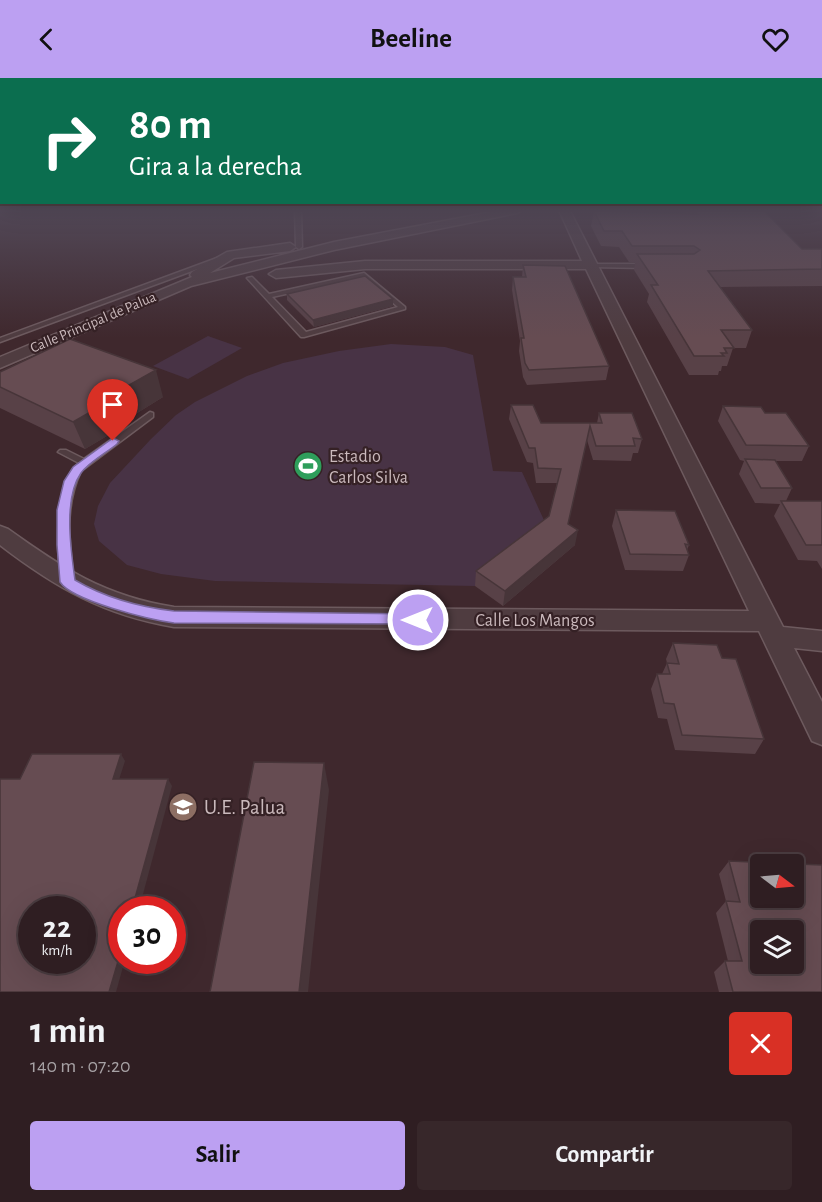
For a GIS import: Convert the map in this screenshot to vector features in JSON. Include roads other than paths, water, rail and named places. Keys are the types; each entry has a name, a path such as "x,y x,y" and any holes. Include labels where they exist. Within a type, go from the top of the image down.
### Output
{"street":[{"name":"Calle Principal de Palua","path":"0,363 186,283 209,266 231,255 244,253"},
{"name":"Calle Principal de Palua","path":"186,283 246,274 313,253"},
{"path":"584,253 822,732"},
{"path":"246,274 366,265 590,265"},
{"name":"Calle Los Mangos","path":"0,534 50,572 82,591 147,614 174,617 771,629 822,641"}],"lane":[{"path":"0,340 231,255"},
{"path":"590,265 658,266"},
{"path":"246,274 304,335 403,308 368,276 359,275 268,296"},
{"path":"68,582 64,545 64,510 70,481 77,469 150,415"},
{"path":"63,452 85,463"}],"place":[{"name":"Estadio Carlos Silva","path":"308,466"},
{"name":"U.E. Palua","path":"183,807"}]}
